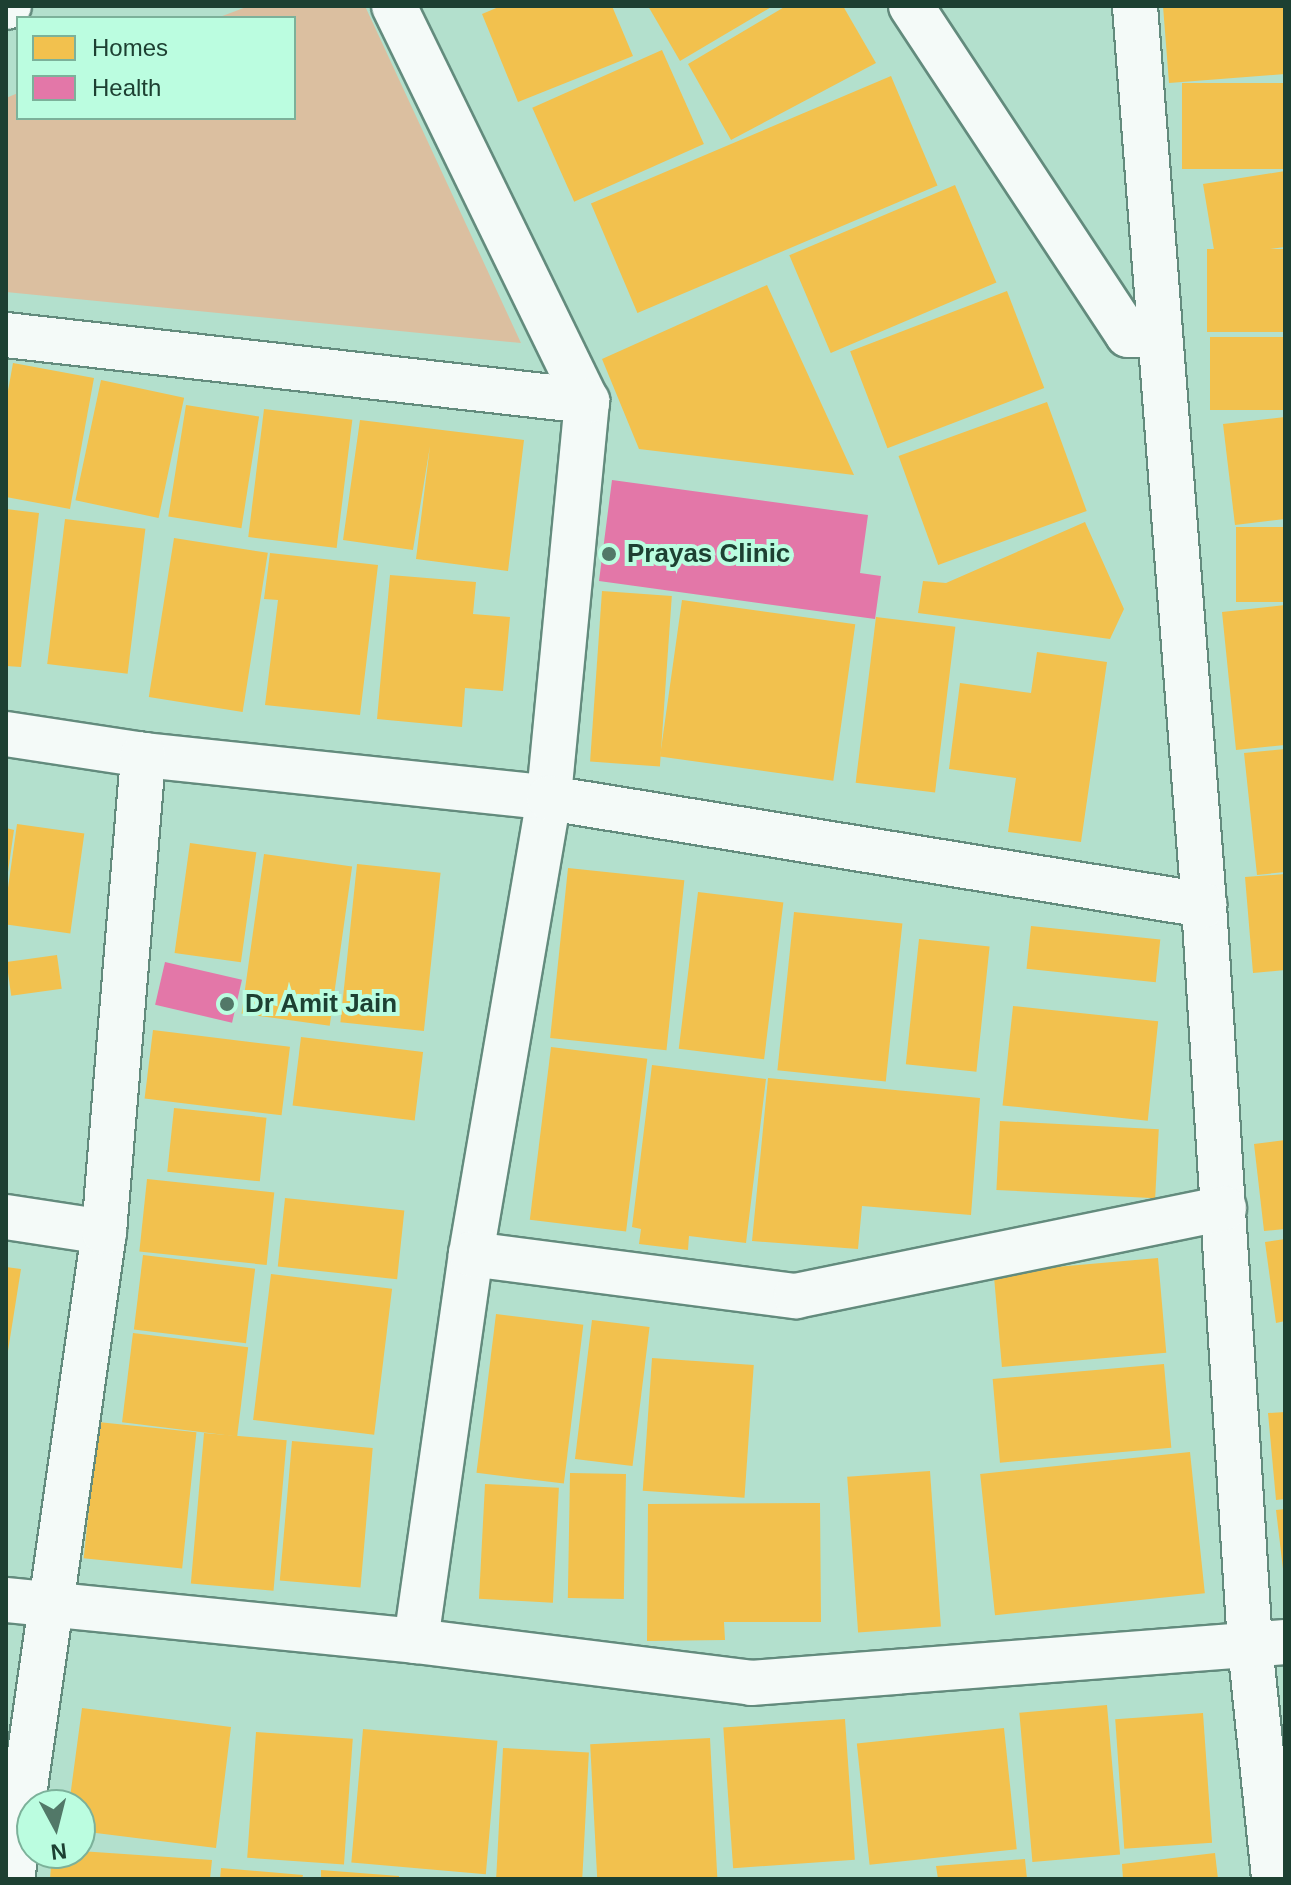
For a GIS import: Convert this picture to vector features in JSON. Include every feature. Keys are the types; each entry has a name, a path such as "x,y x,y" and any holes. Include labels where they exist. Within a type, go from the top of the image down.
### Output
{"street":[{"path":"394,6 587,401 549,798 471,1254 416,1641"},
{"path":"911,6 1128,335 1160,335"},
{"path":"1135,6 1204,905 1224,1208 1268,1643 1274,1879"},
{"path":"6,335 587,401"},
{"path":"6,734 143,755 549,798 1204,905"},
{"path":"12,1879 104,1232 143,755"},
{"path":"471,1254 796,1296 1224,1208"},
{"path":"6,1217 104,1232"},
{"path":"6,1600 416,1641 751,1683 1268,1643"}],"shaded area":[{"path":"249,6 365,6 521,343 6,292 6,98 16,94 16,120 296,120 296,16 222,16"}],"building: Homes":[{"path":"501,6 612,6 633,56 518,102 482,14"},
{"path":"648,6 773,6 680,61"},
{"path":"786,6 843,6 876,63 731,140 688,64"},
{"path":"1163,6 1285,6 1285,74 1169,83"},
{"path":"662,50 704,144 574,202 532,108"},
{"path":"891,76 937,186 637,313 591,203"},
{"path":"1182,83 1285,83 1285,169 1182,169"},
{"path":"1285,171 1285,247 1215,256 1203,184"},
{"path":"955,185 996,283 831,353 789,255"},
{"path":"1207,249 1285,249 1285,332 1207,332"},
{"path":"767,285 854,475 639,449 602,359"},
{"path":"1007,291 1044,388 887,448 850,351"},
{"path":"1210,337 1285,337 1285,410 1210,410"},
{"path":"13,363 94,378 70,509 6,497 6,402"},
{"path":"101,380 184,398 159,518 75,500"},
{"path":"1047,402 1087,511 938,565 899,456"},
{"path":"186,405 259,417 241,528 168,517"},
{"path":"264,409 352,420 337,548 248,537"},
{"path":"1285,417 1285,519 1235,525 1223,424"},
{"path":"360,420 524,440 508,571 416,559 430,446 413,550 343,540"},
{"path":"6,509 39,513 21,667 6,666"},
{"path":"65,519 145,529 128,674 47,664"},
{"path":"1085,522 1124,609 1110,639 918,613 923,581 946,583"},
{"path":"1236,527 1285,527 1285,602 1236,602"},
{"path":"174,538 268,553 243,712 149,697"},
{"path":"270,553 378,565 360,715 265,705 278,600 264,599"},
{"path":"390,575 476,582 473,614 510,617 503,691 465,688 462,727 377,719"},
{"path":"602,591 672,596 660,766 590,762"},
{"path":"682,600 855,624 833,781 660,756"},
{"path":"1285,605 1285,745 1236,750 1222,612"},
{"path":"876,617 955,627 935,793 856,783"},
{"path":"1037,652 1107,662 1081,842 1008,832 1016,778 949,769 960,683 1031,693"},
{"path":"1285,749 1285,872 1257,875 1244,753"},
{"path":"17,824 84,833 70,933 6,924 6,902"},
{"path":"6,828 14,830 8,872 6,872"},
{"path":"190,843 256,852 241,962 175,953"},
{"path":"264,854 352,866 330,1026 242,1013"},
{"path":"357,864 441,873 424,1031 340,1022"},
{"path":"568,868 684,880 666,1050 550,1038"},
{"path":"1285,874 1285,970 1253,973 1245,877"},
{"path":"698,892 783,902 764,1059 679,1049"},
{"path":"794,912 902,923 886,1082 777,1070"},
{"path":"1031,926 1160,940 1156,982 1027,969"},
{"path":"919,939 990,946 976,1072 906,1064"},
{"path":"57,955 62,989 11,996 6,962"},
{"path":"1013,1006 1158,1021 1148,1121 1003,1105"},
{"path":"153,1030 290,1047 282,1115 145,1098"},
{"path":"301,1037 423,1052 415,1120 293,1105"},
{"path":"551,1047 647,1059 626,1232 530,1220"},
{"path":"652,1065 766,1079 746,1243 689,1236 688,1250 639,1244 641,1229 632,1227"},
{"path":"768,1078 980,1098 971,1215 862,1206 858,1249 752,1241"},
{"path":"174,1108 266,1118 260,1181 167,1172"},
{"path":"1000,1121 1159,1129 1155,1198 996,1190"},
{"path":"1285,1140 1285,1229 1264,1231 1254,1144"},
{"path":"147,1179 274,1192 267,1265 139,1252"},
{"path":"285,1198 404,1211 397,1279 278,1267"},
{"path":"1285,1239 1285,1321 1276,1323 1265,1242"},
{"path":"143,1255 255,1269 246,1343 134,1329"},
{"path":"1158,1258 1166,1353 1002,1367 994,1272"},
{"path":"6,1267 21,1269 8,1351 6,1351"},
{"path":"271,1274 392,1289 374,1435 253,1420"},
{"path":"496,1314 583,1325 564,1484 477,1473"},
{"path":"592,1320 650,1327 633,1466 575,1459"},
{"path":"133,1333 248,1347 237,1436 122,1422"},
{"path":"652,1358 754,1365 744,1498 643,1491"},
{"path":"1164,1364 1171,1448 1000,1463 993,1379"},
{"path":"1285,1412 1285,1499 1276,1500 1268,1413"},
{"path":"98,1422 196,1432 182,1569 84,1558"},
{"path":"204,1433 287,1440 274,1591 191,1583"},
{"path":"292,1441 373,1448 360,1588 280,1580"},
{"path":"1190,1452 1205,1593 995,1615 980,1474"},
{"path":"930,1471 941,1627 858,1632 847,1477"},
{"path":"570,1473 626,1474 624,1599 568,1598"},
{"path":"485,1484 559,1488 553,1603 479,1599"},
{"path":"820,1503 821,1622 724,1622 725,1640 647,1641 648,1504"},
{"path":"1285,1509 1285,1569 1283,1569 1276,1510"},
{"path":"1107,1705 1120,1854 1032,1862 1019,1713"},
{"path":"82,1708 231,1727 216,1848 96,1833 96,1789 71,1789"},
{"path":"1203,1713 1212,1843 1124,1849 1115,1719"},
{"path":"845,1719 855,1860 733,1868 723,1728"},
{"path":"1004,1728 1017,1849 870,1865 857,1743"},
{"path":"363,1729 497,1741 486,1874 351,1862"},
{"path":"256,1732 353,1739 344,1864 247,1858"},
{"path":"710,1738 717,1879 597,1879 590,1744"},
{"path":"503,1748 589,1753 582,1879 496,1879"},
{"path":"96,1852 212,1860 210,1879 50,1879 51,1869 96,1869"},
{"path":"1215,1853 1218,1879 1123,1879 1122,1864"},
{"path":"1025,1859 1027,1879 938,1879 936,1866"},
{"path":"221,1868 303,1875 302,1879 220,1879"},
{"path":"321,1870 399,1876 399,1879 321,1879"}],"building: Health":[{"path":"612,480 868,515 860,573 881,576 875,619 599,581"},
{"path":"165,962 242,980 232,1023 155,1005"}],"place":[{"name":"Prayas Clinic","path":"609,554"},
{"name":"Dr Amit Jain","path":"227,1004"}]}
